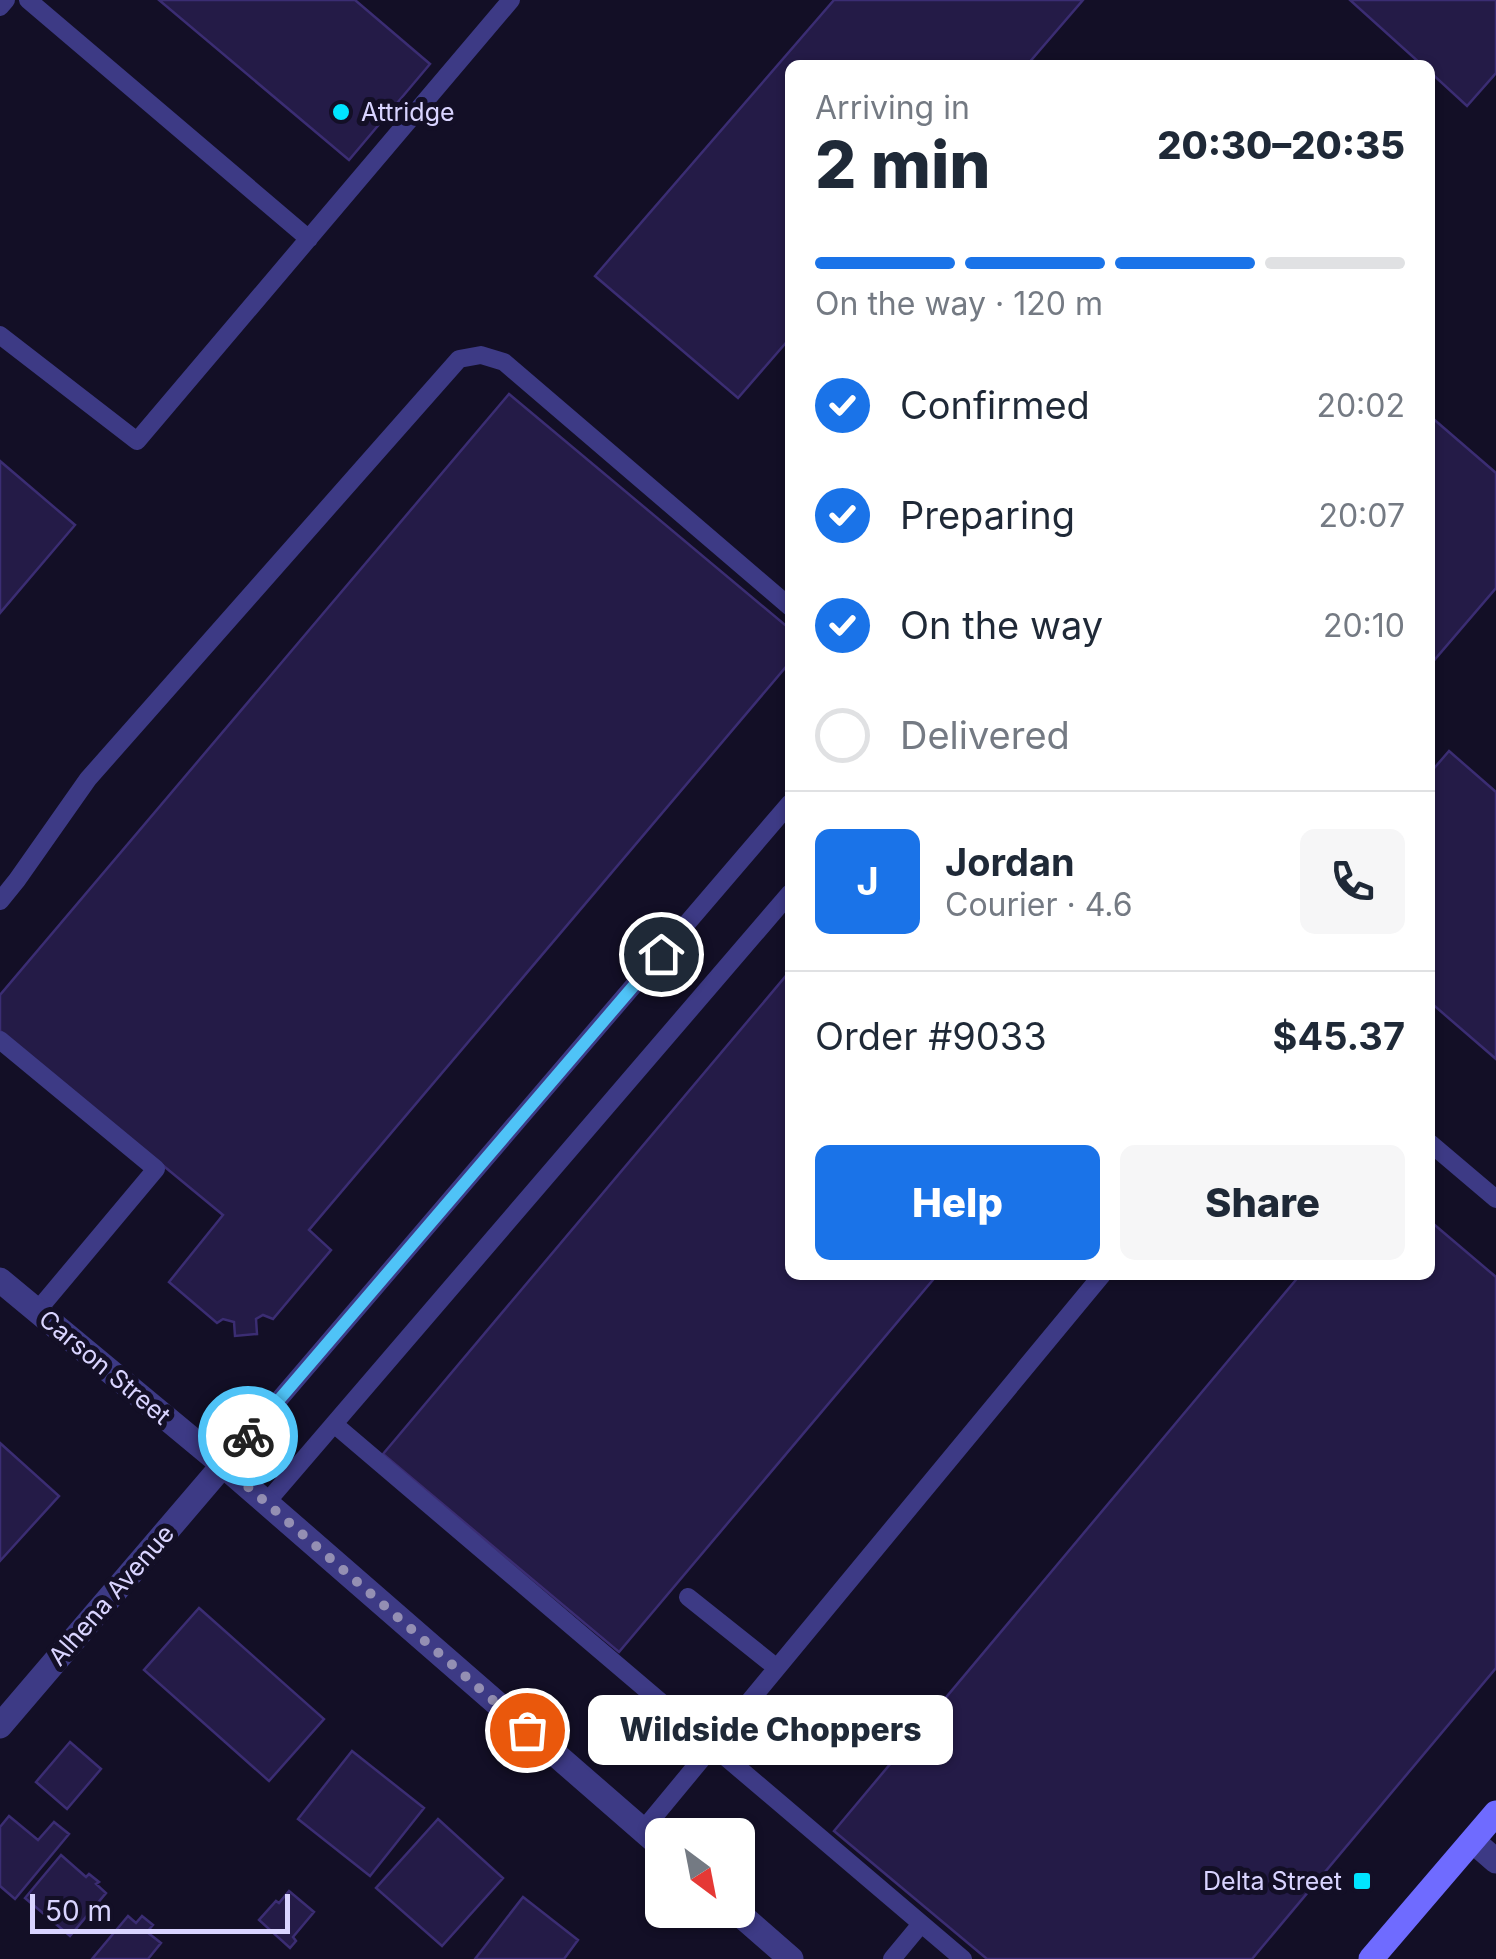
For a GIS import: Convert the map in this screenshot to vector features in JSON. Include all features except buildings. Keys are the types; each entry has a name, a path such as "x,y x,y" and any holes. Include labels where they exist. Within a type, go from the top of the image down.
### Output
{"main road":[{"path":"1371,1959 1496,1813"}],"street":[{"name":"Carson Street","path":"0,1280 223,1465 645,1832"},
{"name":"Alhena Avenue","path":"0,1726 223,1465"},
{"path":"1473,1842 1496,1861"},
{"path":"755,1927 792,1959"}],"lane":[{"path":"0,7 6,0"},
{"path":"28,0 309,239"},
{"path":"0,335 136,441 511,0"},
{"path":"0,901 88,778 459,359 481,355 504,362 785,602"},
{"path":"223,1465 785,808"},
{"path":"266,1503 785,899"},
{"path":"0,1040 156,1170 37,1311"},
{"path":"1435,1147 1496,1199"},
{"path":"666,1818 712,1746 1098,1280"},
{"path":"334,1424 963,1959"},
{"path":"688,1597 777,1668"},
{"path":"892,1959 921,1924"}],"way so far":[{"path":"248,1436 223,1465 527,1730"}],"place":[{"name":"Attridge","path":"341,112"},
{"name":"Wildside Choppers","path":"527,1730"},
{"name":"Delta Street","path":"1362,1881"}],"route":[{"path":"248,1436 661,954"}]}
